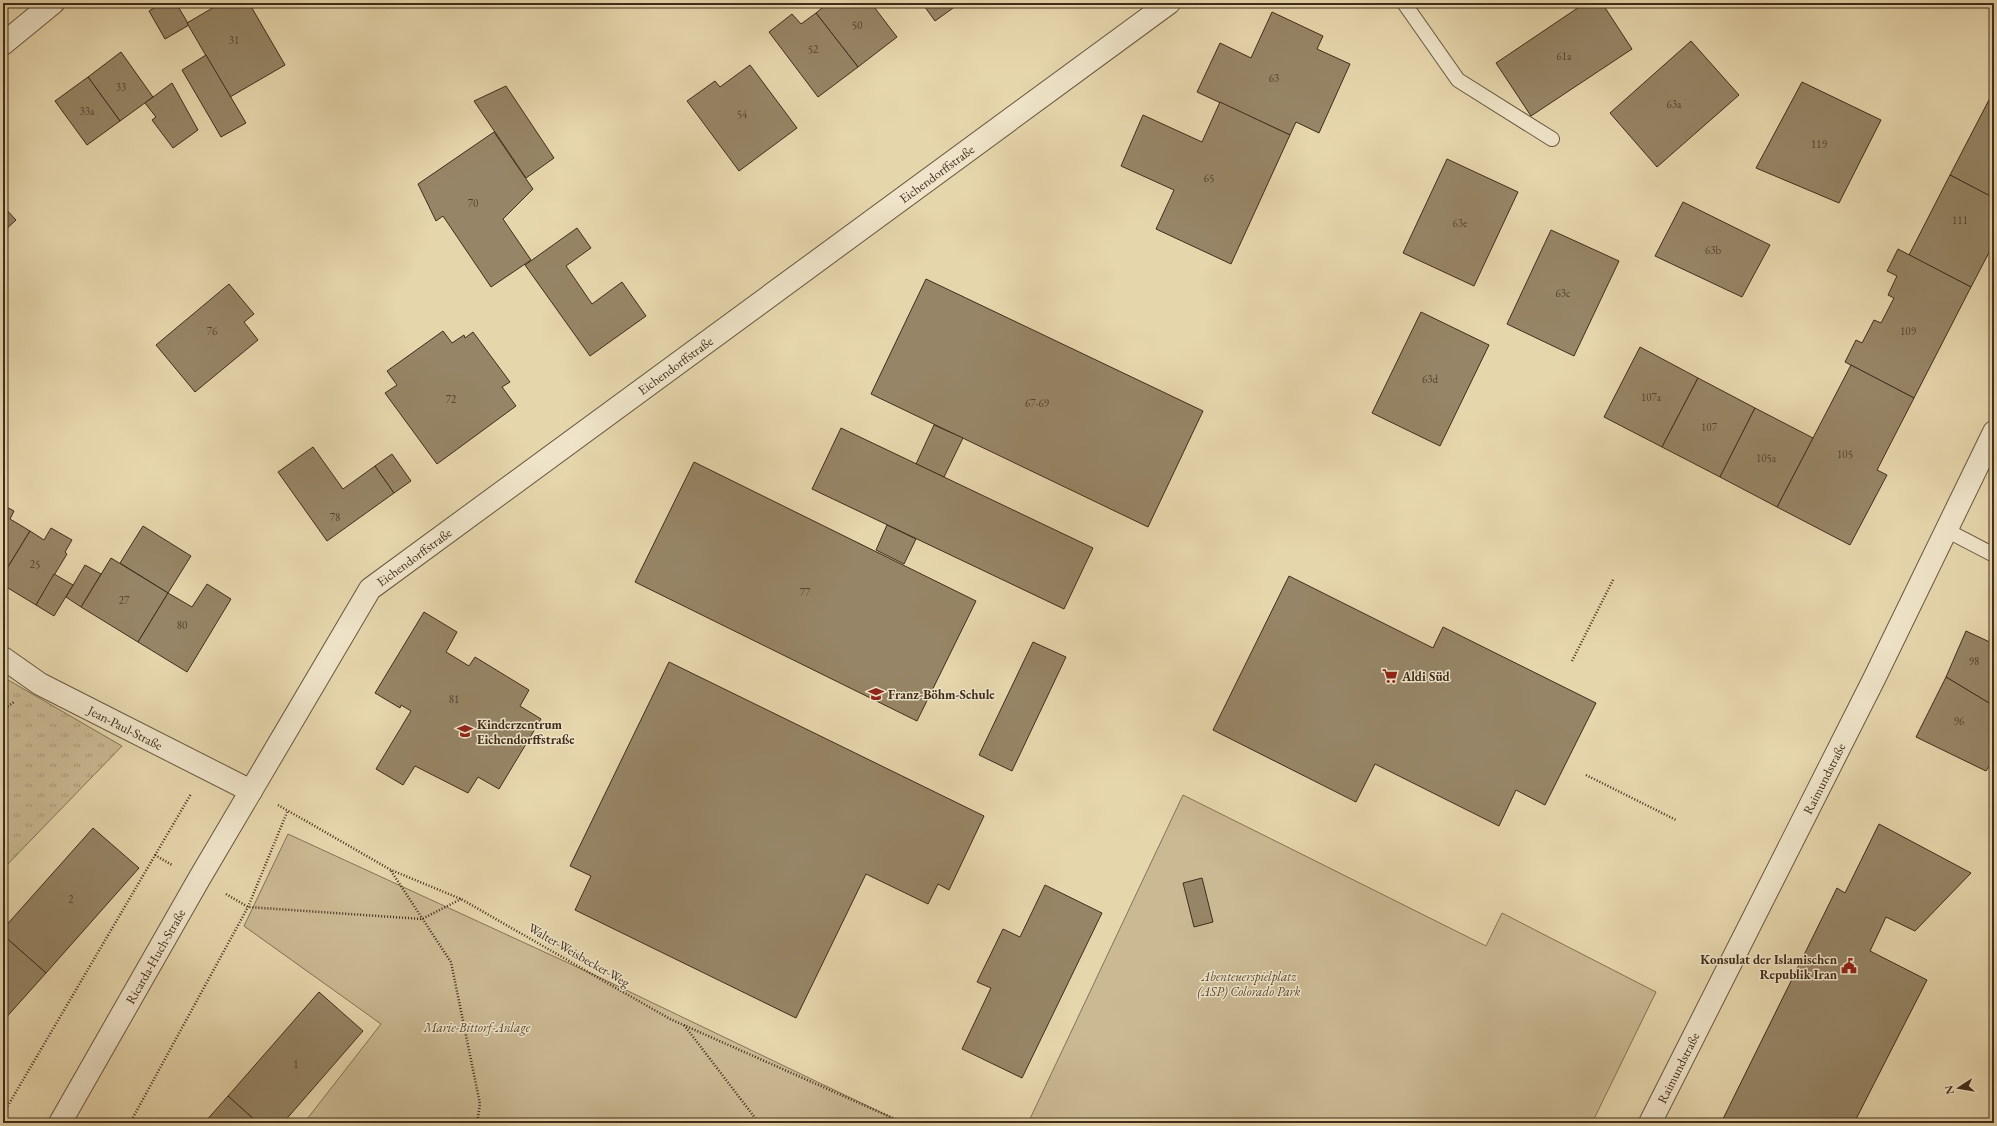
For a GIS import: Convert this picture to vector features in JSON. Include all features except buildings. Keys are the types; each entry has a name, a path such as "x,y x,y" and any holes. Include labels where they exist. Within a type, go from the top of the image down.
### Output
{"street":[{"name":"Eichendorffstraße","path":"252,791 370,589 1169,3"},
{"path":"3,44 50,4"},
{"name":"Raimundstraße","path":"1650,1123 1874,679 1994,432"},
{"name":"Jean-Paul-Straße","path":"3,658 40,684 252,791"},
{"name":"Ricarda-Huch-Straße","path":"60,1123 252,791"}],"lane":[{"path":"1404,3 1458,80 1552,139"},
{"path":"1946,530 1994,555"}],"path":[{"path":"1572,661 1614,578"},
{"path":"3,1114 206,767"},
{"path":"1586,775 1676,820"},
{"name":"Walter-Weisbecker-Weg","path":"252,791 288,810 391,870 461,899 670,1019 904,1123"},
{"path":"130,1123 248,907 288,810"},
{"path":"391,870 450,962 480,1104 477,1123"},
{"path":"248,907 422,919 461,899"},
{"path":"683,1024 759,1123"},
{"path":"894,1123 899,1121"}],"green space":[{"path":"3,677 122,746 3,869"},
{"name":"Abenteuerspielplatz (ASP) Colorado Park","path":"1183,795 1486,946 1502,913 1656,992 1592,1123 1028,1123"},
{"name":"Marie-Bittorf-Anlage","path":"288,834 603,979 903,1123 304,1123 381,1024 244,926"}],"place":[{"name":"Aldi Süd","path":"1390,676"},
{"name":"Franz-Böhm-Schule","path":"876,694"},
{"name":"Kinderzentrum Eichendorffstraße","path":"465,731"},
{"name":"Konsulat der Islamischen Republik Iran","path":"1849,966"}]}
